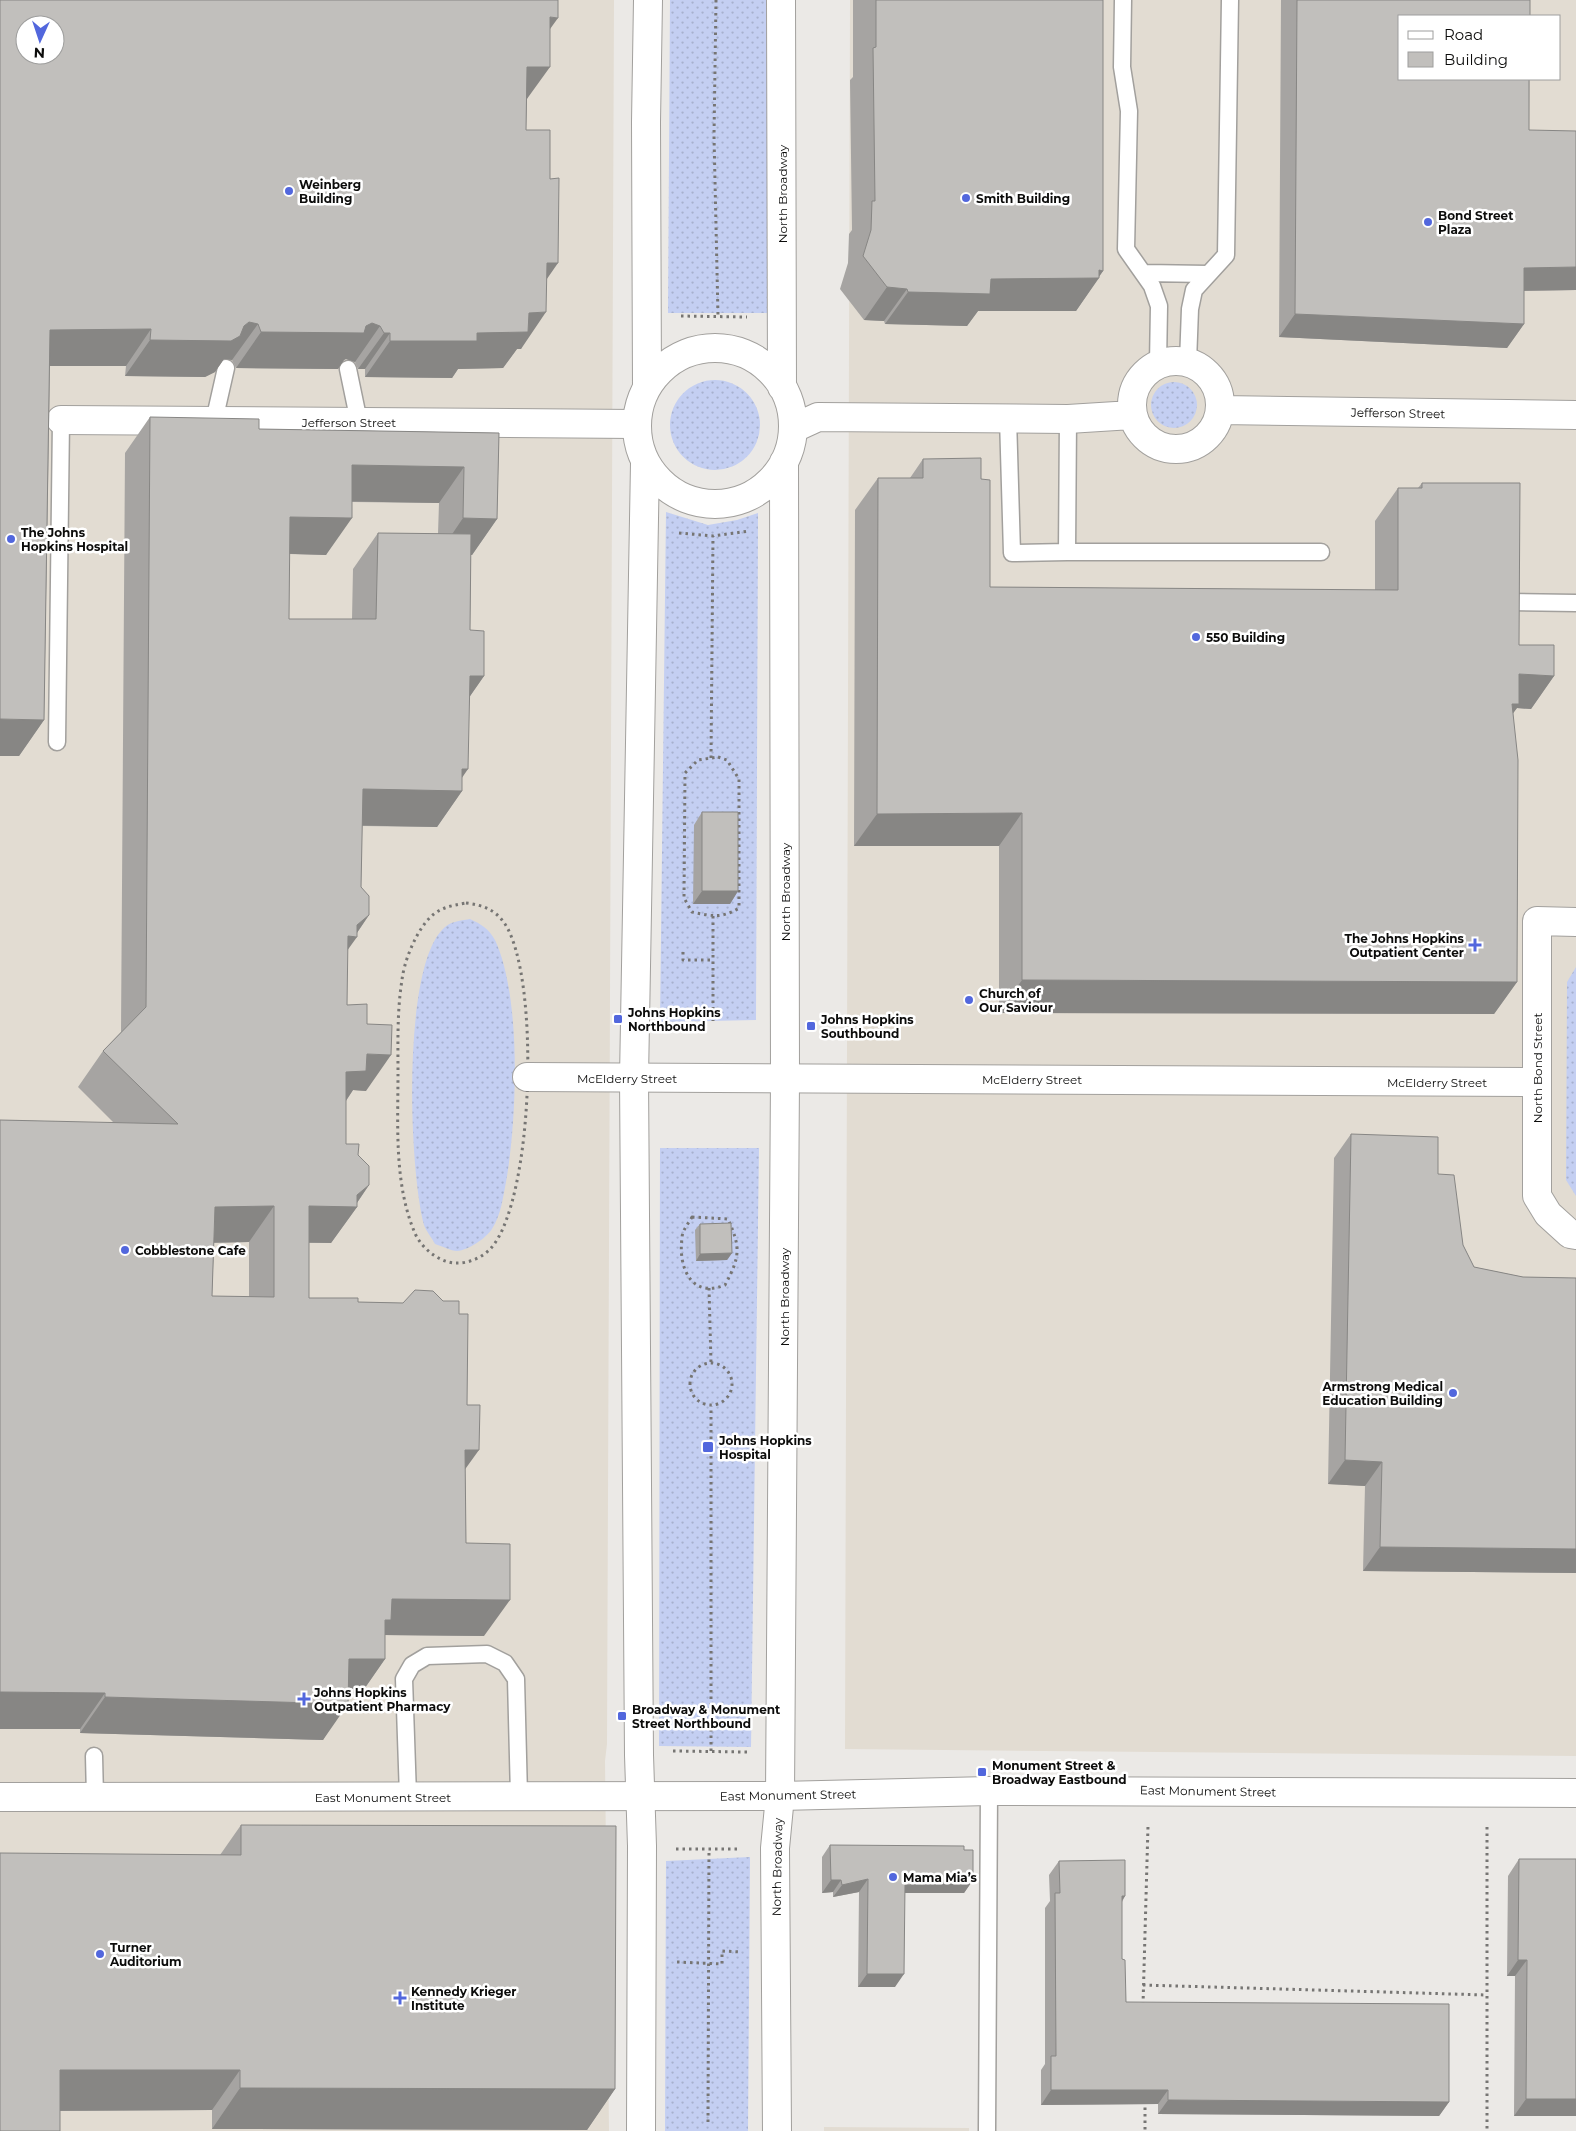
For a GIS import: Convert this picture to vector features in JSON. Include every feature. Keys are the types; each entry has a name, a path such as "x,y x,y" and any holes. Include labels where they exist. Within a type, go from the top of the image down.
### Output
{"main road":[{"path":"642,2131 634,1078 645,463 637,438 636,424 647,386 646,122 648,0"},
{"name":"North Broadway","path":"781,0 782,387"},
{"path":"645,463 661,484 684,498 709,505 735,502 758,492 776,475 789,453 794,428 790,403 779,380 761,362 738,351 713,348 687,353 664,366 647,386"},
{"path":"1173,360 1188,362 1202,369 1213,380 1219,395 1220,410 1217,424 1209,435 1198,444 1185,449 1158,446 1146,438 1137,428 1132,415 1132,400 1136,385 1145,373 1158,364 1173,360"},
{"name":"Jefferson Street","path":"1220,410 1576,415"},
{"path":"794,428 818,417 1068,419 1132,415"},
{"name":"Jefferson Street","path":"61,420 636,424"},
{"name":"North Broadway","path":"777,2131 776,1848 780,1796 785,1078 784,462"},
{"name":"North Bond Street","path":"1576,922 1537,921 1536,1082 1537,1196 1548,1214 1570,1234 1576,1235"},
{"name":"McElderry Street","path":"528,1077 1536,1082"},
{"name":"East Monument Street","path":"0,1797 780,1796 989,1791 1576,1793"}],"lane":[{"path":"1123,0 1122,67 1129,111 1126,249 1145,273 1159,306 1158,364"},
{"path":"1188,362 1190,309 1194,290 1226,255 1230,0"},
{"path":"1145,273 1208,274"},
{"path":"214,421 226,368"},
{"path":"348,369 359,422"},
{"path":"1008,418 1012,553 1321,552"},
{"path":"1067,552 1068,419"},
{"path":"57,742 61,420"},
{"path":"1506,602 1576,602"},
{"path":"408,1796 404,1679 412,1665 427,1656 487,1654 505,1663 516,1679 519,1796"},
{"path":"94,1756 95,1797"},
{"path":"987,2131 989,1791"}],"path":[{"path":"716,0 714,136 718,316"},
{"path":"671,316 752,317"},
{"path":"676,532 713,536 754,531"},
{"path":"711,758 713,536"},
{"path":"711,758 727,760 739,779 739,908 726,915 713,916 692,912 684,898 685,773 698,760 711,758"},
{"path":"466,903 486,906 504,922 516,946 524,985 528,1077 519,1174 509,1218 492,1247 478,1258 455,1263 436,1258 414,1234 404,1197 399,1154 398,1026 402,979 413,945 426,922 442,907 466,903"},
{"path":"713,916 713,1020"},
{"path":"683,952 683,960 713,960"},
{"path":"692,1217 728,1219 737,1238 737,1262 725,1285 709,1288 699,1287 690,1281 682,1261 682,1236 692,1217"},
{"path":"709,1288 711,1363"},
{"path":"711,1363 724,1368 732,1381 729,1395 725,1401 711,1406 698,1402 690,1391 689,1384 690,1377 698,1367 711,1363"},
{"path":"710,1751 711,1406"},
{"path":"669,1751 750,1752"},
{"path":"1143,2014 1149,1791"},
{"path":"1486,1794 1487,2131"},
{"path":"674,1848 746,1849"},
{"path":"708,2122 709,1849"},
{"path":"674,1962 722,1964 722,1951 749,1953"},
{"path":"1143,1985 1487,1995"},
{"path":"1144,2092 1145,2131"}],"shaded area":[{"path":"0,0 614,0 607,1744 605,1761 609,2131 0,2131"},
{"path":"670,0 766,0 775,313 668,313"},
{"path":"850,0 1576,0 1576,1756 845,1749"},
{"path":"715,380 732,384 747,393 756,408 760,425 756,442 747,457 732,466 715,470 698,466 683,457 674,442 670,425 674,408 683,393 698,384"},
{"path":"1174,382 1187,386 1193,392 1197,405 1193,418 1187,424 1174,428 1161,424 1155,418 1151,405 1155,392 1161,386"},
{"path":"666,512 708,525 737,520 758,513 756,1020 660,1022"},
{"path":"470,919 484,927 493,936 504,965 510,994 515,1060 513,1126 506,1182 498,1218 492,1229 481,1240 472,1246 457,1251 435,1244 424,1225 415,1161 412,1072 420,986 429,952 445,927 455,922"},
{"path":"1576,967 1576,1196 1566,1180 1567,982"},
{"path":"660,1148 759,1148 751,1747 659,1746"},
{"path":"750,1857 748,2131 665,2131 666,1861"},
{"path":"824,2127 969,2128 969,2131 824,2131"}],"building":[{"name":"Weinberg Building","path":"0,0 558,0 558,18 550,17 550,67 527,67 526,130 550,130 550,179 559,178 558,263 547,263 546,312 529,313 528,332 477,333 477,341 390,341 390,333 384,333 380,326 372,323 366,326 364,333 261,332 258,324 249,322 244,326 240,336 231,341 150,340 151,329 50,330 44,720 0,719"},
{"name":"Smith Building","path":"876,0 1103,0 1103,271 1099,270 1099,278 991,279 990,294 908,292 907,289 887,287 863,256 871,230 872,201 875,201 873,48 876,47"},
{"name":"Bond Street Plaza","path":"1297,0 1530,0 1530,15 1398,15 1398,80 1529,80 1529,130 1576,131 1576,267 1524,268 1524,324 1295,314"},
{"path":"150,417 259,419 259,429 499,433 497,519 463,518 464,467 352,465 352,518 290,517 289,619 376,619 378,533 471,534 470,630 484,631 484,676 470,676 468,769 462,769 462,791 363,789 361,887 369,896 369,915 357,925 357,937 348,936 347,1005 367,1004 367,1024 392,1025 391,1055 367,1054 366,1071 346,1072 346,1144 359,1144 358,1155 369,1166 369,1185 357,1195 357,1207 309,1206 309,1298 358,1298 358,1302 403,1303 415,1290 433,1291 443,1301 459,1301 459,1314 468,1314 467,1405 480,1405 479,1450 465,1450 466,1543 510,1544 510,1600 392,1599 391,1620 385,1620 385,1659 349,1659 348,1704 105,1697 105,1693 0,1692 0,1120 178,1124 103,1051 146,1007","holes":["274,1206 274,1297 212,1296 215,1207"]},
{"path":"981,458 981,479 990,480 990,587 1398,590 1398,488 1422,488 1422,483 1520,483 1519,645 1554,645 1554,676 1519,674 1519,704 1512,704 1518,760 1517,982 1022,980 1022,813 877,814 878,478 923,478 923,459"},
{"path":"702,812 738,812 738,891 702,891"},
{"name":"Armstrong Medical Education Building","path":"1351,1134 1438,1137 1438,1174 1454,1175 1463,1245 1474,1267 1523,1277 1576,1278 1576,1549 1380,1547 1382,1462 1345,1460"},
{"path":"731,1223 732,1253 700,1254 700,1224"},
{"path":"241,1825 616,1826 615,2089 240,2088 240,2070 60,2070 60,2131 0,2131 0,1853 241,1855"},
{"path":"830,1845 964,1846 964,1850 973,1850 973,1880 910,1881 911,1885 905,1885 904,1974 867,1974 868,1879 842,1885 841,1880 831,1880"},
{"path":"1519,1859 1576,1859 1576,2099 1526,2099 1527,1960 1518,1960"},
{"path":"1125,1860 1125,1896 1122,1896 1122,1959 1125,1960 1126,2002 1449,2004 1449,2102 1168,2100 1168,2090 1051,2090 1051,2056 1056,2056 1055,1893 1060,1893 1059,1861"}],"place":[{"name":"Weinberg Building","path":"289,191"},
{"name":"Smith Building","path":"966,198"},
{"name":"Bond Street Plaza","path":"1428,222"},
{"name":"The Johns Hopkins Hospital","path":"11,539"},
{"name":"550 Building","path":"1196,637"},
{"name":"The Johns Hopkins Outpatient Center","path":"1475,945"},
{"name":"Church of Our Saviour","path":"969,1000"},
{"name":"Johns Hopkins Northbound","path":"618,1019"},
{"name":"Johns Hopkins Southbound","path":"811,1026"},
{"name":"Cobblestone Cafe","path":"125,1250"},
{"name":"Armstrong Medical Education Building","path":"1453,1393"},
{"name":"Johns Hopkins Hospital","path":"708,1447"},
{"name":"Johns Hopkins Outpatient Pharmacy","path":"304,1699"},
{"name":"Broadway & Monument Street Northbound","path":"622,1716"},
{"name":"Monument Street & Broadway Eastbound","path":"982,1772"},
{"name":"Mama Mia’s","path":"893,1877"},
{"name":"Turner Auditorium","path":"100,1954"},
{"name":"Kennedy Krieger Institute","path":"400,1998"}]}
